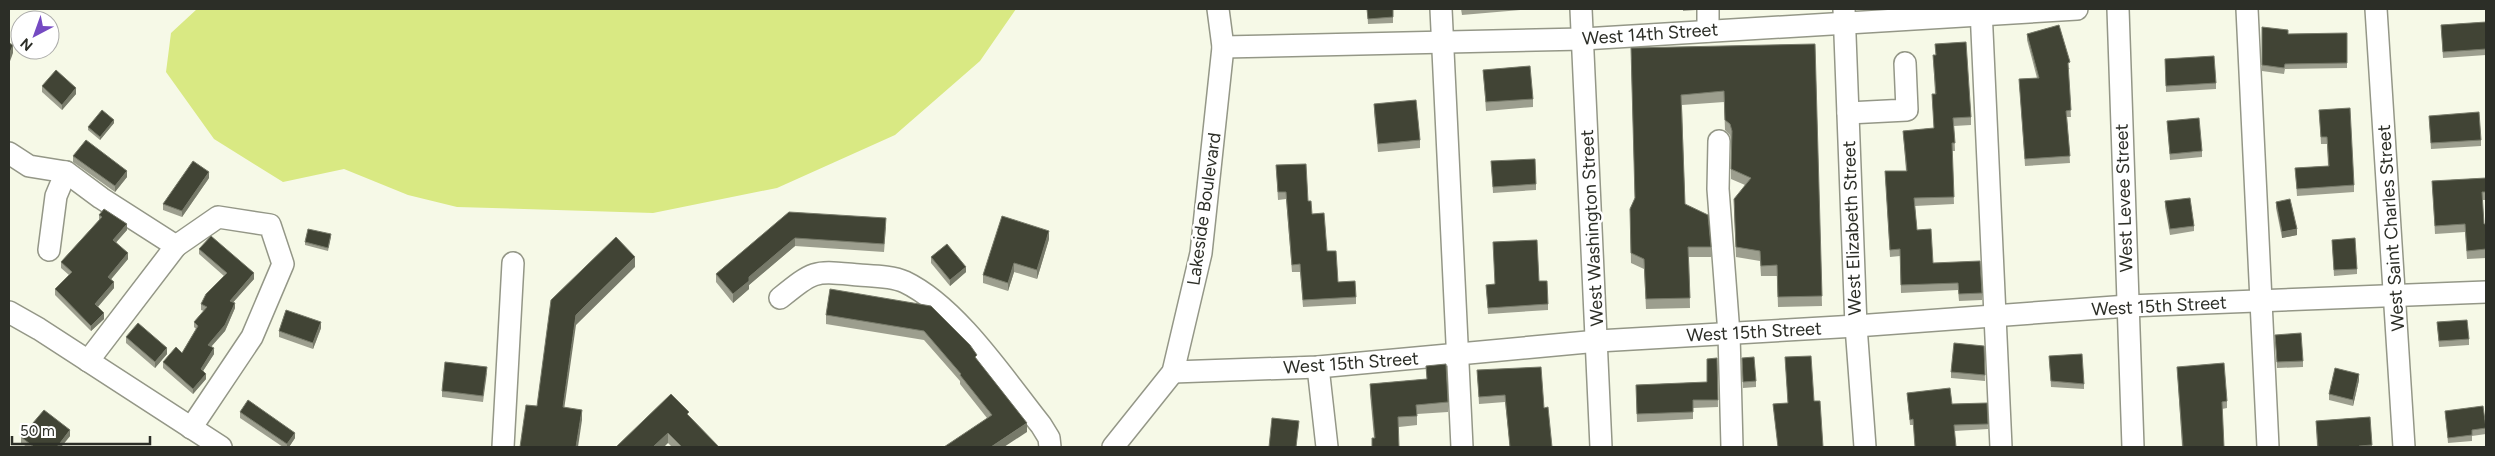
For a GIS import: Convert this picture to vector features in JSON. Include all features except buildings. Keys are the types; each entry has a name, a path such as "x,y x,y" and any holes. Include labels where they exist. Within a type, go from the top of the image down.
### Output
{"street":[{"name":"Lakeside Boulevard","path":"1113,447 1173,372 1201,253 1223,47 1218,9"},
{"path":"1442,9 1456,354 1462,447"},
{"name":"West Washington Street","path":"1581,9 1598,342 1601,447"},
{"path":"1708,9 1708,30"},
{"name":"West 14th Street","path":"1223,47 1583,39 1708,30 1844,15 2077,9"},
{"name":"West Levee Street","path":"2118,9 2133,447"},
{"path":"2247,9 2268,447"},
{"name":"West Saint Charles Street","path":"2376,9 2396,294 2404,447"},
{"path":"1981,11 2001,447"},
{"name":"West Elizabeth Street","path":"1844,15 1856,326 1864,447"},
{"path":"1848,113 1907,110 1905,63"},
{"path":"1719,141 1718,189 1729,334 1732,447"},
{"path":"9,153 29,166 66,172 101,198 176,246"},
{"path":"49,250 56,196 66,172"},
{"path":"88,361 176,246 218,218 270,225 283,264 252,337 191,428"},
{"path":"503,447 513,263"},
{"path":"780,298 808,276 822,272 868,275 903,281 928,296 953,317 1041,425 1049,438 1050,447"},
{"name":"West 15th Street","path":"1173,372 1318,367 1598,342 1856,326 2128,306 2396,294 2486,292"},
{"path":"9,312 221,447"},
{"path":"1318,367 1327,447"}],"shaded area":[{"path":"197,9 1016,9 980,61 895,135 777,188 653,213 457,207 408,195 344,169 283,182 214,139 166,72 171,33"}]}
